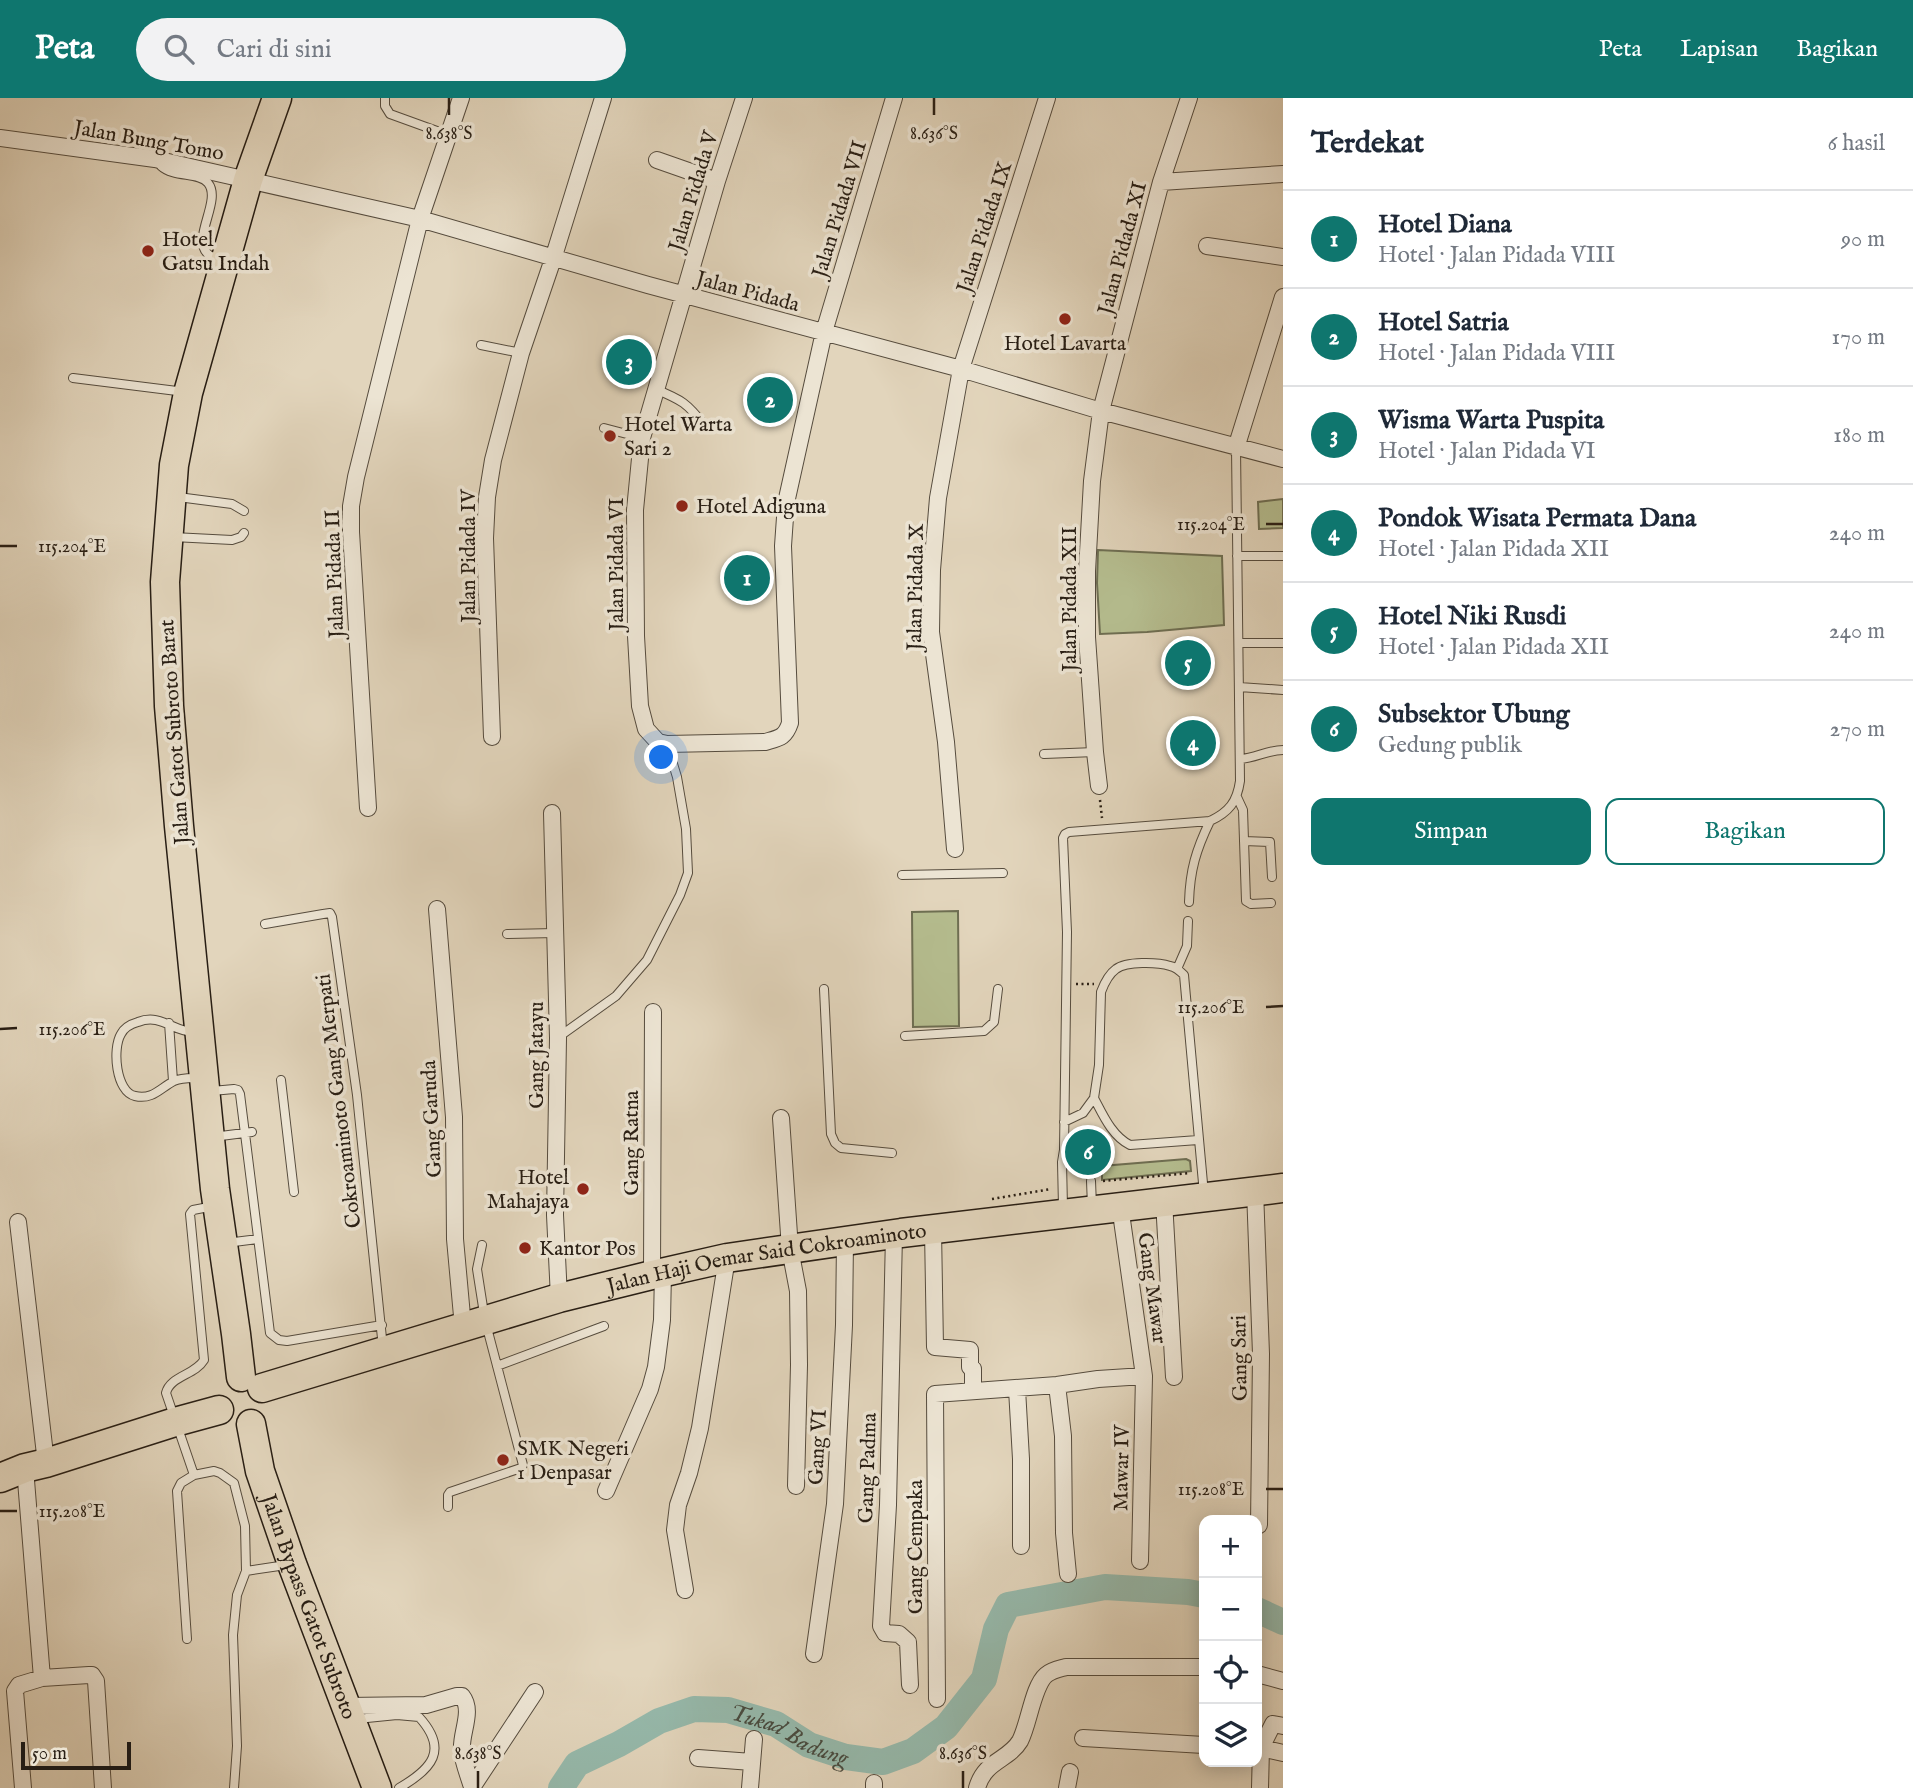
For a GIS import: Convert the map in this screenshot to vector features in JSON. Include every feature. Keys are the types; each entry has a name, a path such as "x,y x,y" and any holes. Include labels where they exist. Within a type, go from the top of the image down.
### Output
{"highway":[{"name":"Jalan Gatot Subroto Barat","path":"252,1382 217,1205 169,706 165,582 174,466 188,393 248,180 277,98"},
{"name":"Jalan Haji Oemar Said Cokroaminoto","path":"252,1382 383,1338 474,1323 559,1298 727,1258 1063,1214 1091,1191 1120,1206 1164,1201 1203,1184 1255,1190 1283,1188"},
{"path":"232,1379 252,1382 266,1396 264,1413 259,1420 251,1424 236,1426 229,1423 219,1410 220,1389 232,1379"},
{"path":"23,1470 219,1410"},
{"name":"Jalan Bypass Gatot Subroto","path":"251,1424 260,1471 292,1564 377,1788"}],"street":[{"name":"Jalan Pidada II","path":"368,808 351,506 420,219 461,98"},
{"name":"Jalan Pidada IV","path":"492,737 485,538 487,497 493,460 521,353 603,98"},
{"name":"Jalan Pidada V","path":"684,295 744,98"},
{"name":"Jalan Pidada VII","path":"667,744 765,742 787,733 790,723 783,535 786,503 824,332 894,98"},
{"name":"Jalan Pidada IX","path":"961,369 1047,98"},
{"name":"Jalan Pidada XI","path":"1101,411 1161,182 1189,98"},
{"name":"Jalan Bung Tomo","path":"0,138 161,160 248,180"},
{"path":"657,160 717,181"},
{"path":"1161,182 1283,174"},
{"name":"Jalan Pidada","path":"248,180 420,219 553,259 1283,459"},
{"path":"1207,246 1283,257"},
{"name":"Jalan Pidada VI","path":"667,744 659,742 646,729 640,706 636,636 635,510 642,438 684,295"},
{"path":"1236,448 1283,297"},
{"name":"Jalan Pidada X","path":"955,849 946,742 931,632 932,570 938,498 961,369"},
{"name":"Jalan Pidada XII","path":"1099,786 1087,637 1087,571 1092,481 1101,411"},
{"name":"Gang Jatayu","path":"552,813 558,1038 555,1215 559,1298"},
{"name":"Gang Garuda","path":"437,909 454,1116 455,1239 474,1323"},
{"name":"Gang Ratna","path":"606,1492 650,1389 656,1367 662,1320 657,1273 653,1012"},
{"name":"Gang VI","path":"781,1118 790,1249 799,1291 796,1486"},
{"name":"Gang Sari","path":"1255,1190 1261,1354 1259,1515"},
{"path":"1164,1201 1174,1377"},
{"name":"Gang Mawar","path":"1120,1206 1144,1376"},
{"path":"18,1222 23,1470 42,1678"},
{"path":"933,1230 935,1346 970,1350 973,1391 1144,1376"},
{"name":"Gang Padma","path":"894,1235 888,1505 881,1626 885,1633 899,1634 908,1642 910,1685"},
{"name":"Gang VI","path":"814,1654 835,1504 844,1325 845,1241"},
{"path":"685,1590 675,1530 678,1505 700,1428 727,1258"},
{"name":"Mawar IV","path":"1140,1561 1144,1376"},
{"path":"1057,1385 1063,1436 1064,1533 1068,1574"},
{"path":"1017,1389 1021,1459 1021,1546"},
{"name":"Gang Cempaka","path":"937,1699 935,1394 973,1391"},
{"path":"977,1788 985,1770 1015,1748 1026,1728 1041,1681 1054,1670 1066,1667 1199,1667"},
{"path":"23,1788 15,1691 19,1685 42,1678 89,1675 96,1681 103,1788"},
{"path":"1262,1675 1283,1681"},
{"path":"349,1713 426,1705 462,1696 465,1700 466,1716 461,1751 473,1786 535,1692"},
{"path":"1262,1743 1273,1724 1283,1726"},
{"path":"1083,1738 1199,1745"},
{"path":"750,1788 754,1739"},
{"path":"1262,1749 1283,1753"},
{"path":"698,1758 752,1762"},
{"path":"1259,1767 1260,1788"}],"lane":[{"path":"385,98 385,106 390,114 448,135"},
{"path":"161,160 161,166 168,172 204,179 210,184 212,194 203,241 205,252 209,256 225,260"},
{"path":"481,345 521,353"},
{"path":"74,378 188,393"},
{"path":"655,389 681,400 705,426"},
{"path":"604,428 642,438"},
{"path":"1063,1214 1067,984 1063,838 1069,832 1210,821 1233,806 1237,797 1240,759 1236,448"},
{"path":"171,497 232,505 244,511"},
{"path":"167,537 232,540 244,533"},
{"path":"1237,556 1283,556"},
{"path":"1239,643 1283,643"},
{"path":"1239,687 1283,690"},
{"path":"558,1038 616,996 631,981 648,960 680,895 688,873 686,829 677,777 667,744"},
{"path":"1240,759 1283,750"},
{"path":"1044,754 1095,752"},
{"path":"1237,797 1243,810 1246,901 1251,904 1271,903"},
{"path":"1189,902 1190,877 1195,854 1210,821"},
{"path":"1244,842 1270,842 1272,877"},
{"path":"902,875 1003,873"},
{"name":"Cokroaminoto Gang Merpati","path":"265,924 330,913 332,916 357,1095 383,1338"},
{"path":"1177,969 1187,946 1188,921"},
{"path":"507,934 555,933"},
{"path":"1064,1122 1083,1113 1094,1098 1099,1065 1101,992 1104,984 1115,969 1124,965 1169,965 1184,975 1203,1184"},
{"path":"824,989 831,1134 841,1148 892,1153"},
{"path":"905,1036 984,1031 994,1022 998,989"},
{"path":"199,1033 187,1032 160,1020 138,1021 126,1028 116,1050 120,1080 131,1095 146,1097 180,1079 238,1090 248,1133 270,1333 274,1338 287,1341 383,1338"},
{"path":"169,1023 173,1081"},
{"path":"281,1080 283,1128 294,1192"},
{"path":"1094,1098 1114,1132 1130,1145 1198,1140"},
{"path":"210,1138 248,1133"},
{"path":"194,1475 166,1394 170,1384 200,1366 204,1360 190,1214 193,1210 217,1205"},
{"path":"223,1244 258,1239"},
{"path":"448,1507 450,1492 521,1468 523,1465 497,1366 474,1323 477,1269 482,1245"},
{"path":"497,1366 604,1326"},
{"path":"187,1639 177,1491 181,1483 194,1475 215,1471 227,1476 234,1483 245,1525 246,1571 237,1595 233,1635 237,1746 234,1788"},
{"path":"246,1571 292,1564"},
{"path":"349,1713 419,1717 430,1729 435,1748 433,1760 417,1778 399,1788"}],"path":[{"path":"1099,786 1103,829"},
{"path":"1067,984 1104,984"},
{"path":"1091,1191 1203,1184"}],"green space":[{"path":"1283,499 1283,528 1259,529 1258,502"},
{"path":"1098,550 1222,556 1224,625 1100,634"},
{"path":"958,911 959,1026 913,1027 912,912"},
{"path":"1186,1159 1190,1161 1191,1171 1102,1180 1102,1166"}],"waterway":[{"name":"Tukad Badung","path":"561,1788 577,1764 659,1721 694,1709 728,1710 776,1724 809,1745 846,1757 883,1762 913,1751 946,1727 984,1679 996,1629 1008,1605 1105,1587 1199,1594"},
{"name":"Tukad Badung","path":"1262,1612 1283,1622"}],"place":[{"name":"Hotel Gatsu Indah","path":"148,251"},
{"name":"Hotel Lavarta","path":"1065,319"},
{"name":"Wisma Warta Puspita","path":"629,362"},
{"name":"Hotel Satria","path":"770,400"},
{"name":"Hotel Warta Sari 2","path":"610,436"},
{"name":"Hotel Adiguna","path":"682,506"},
{"name":"Hotel Diana","path":"747,578"},
{"name":"Hotel Niki Rusdi","path":"1188,663"},
{"name":"Pondok Wisata Permata Dana","path":"1193,743"},
{"name":"Subsektor Ubung","path":"1088,1152"},
{"name":"Hotel Mahajaya","path":"583,1189"},
{"name":"Kantor Pos","path":"525,1248"},
{"name":"SMK Negeri 1 Denpasar","path":"503,1460"}]}
